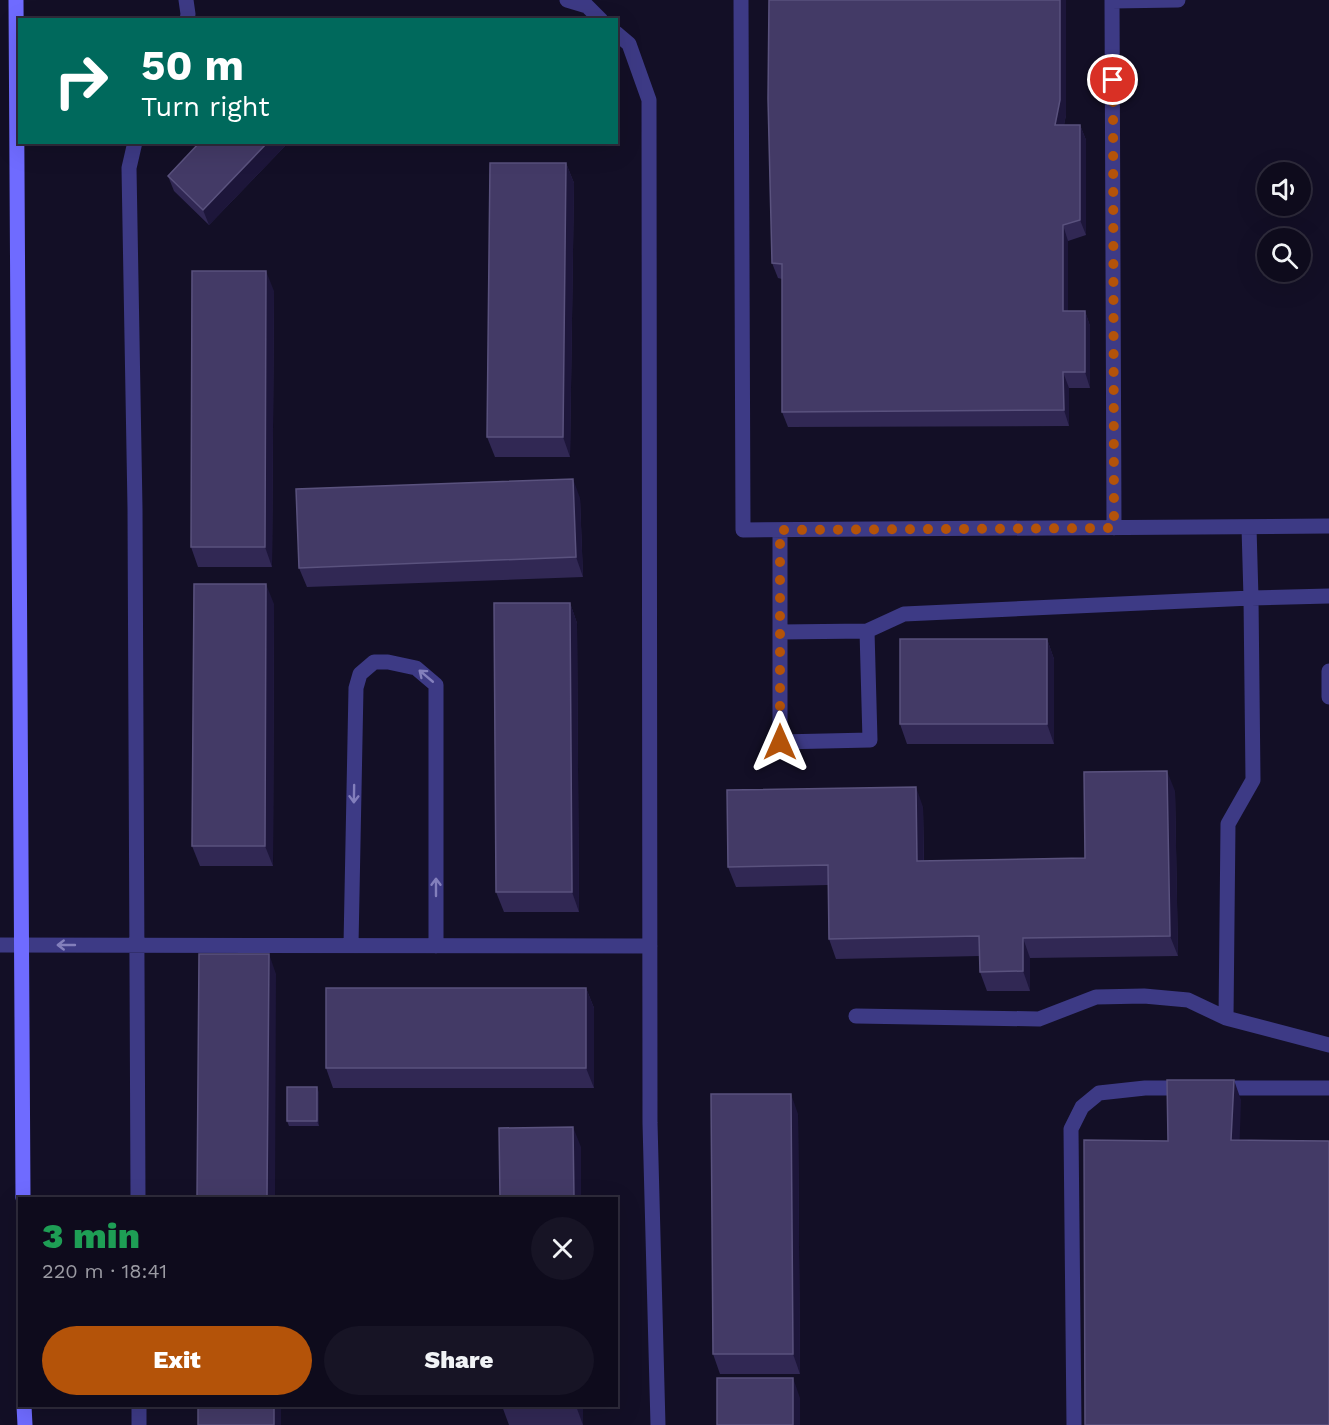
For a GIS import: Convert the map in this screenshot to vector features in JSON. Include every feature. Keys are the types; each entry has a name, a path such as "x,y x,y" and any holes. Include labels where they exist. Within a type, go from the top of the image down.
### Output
{"street":[{"path":"16,0 23,1197"},
{"path":"24,1407 25,1425"}],"lane":[{"path":"186,0 187,18"},
{"path":"567,0 587,6 599,18"},
{"path":"741,0 743,530 1329,526"},
{"path":"1114,528 1112,0 1178,0"},
{"path":"618,35 629,44 649,100 650,1123 658,1425"},
{"path":"135,144 129,168 135,508 138,1197"},
{"path":"1226,1018 1228,824 1253,780 1249,527"},
{"path":"780,530 780,742 870,740 867,632"},
{"path":"780,632 867,632 904,614 1329,596"},
{"path":"351,945 356,688 360,674 374,662 388,662 416,668 436,685 436,946"},
{"path":"1329,671 1329,697"},
{"path":"0,945 650,946"},
{"path":"856,1016 1039,1019 1096,997 1144,996 1188,1000 1226,1018 1329,1045"},
{"path":"1074,1425 1071,1129 1082,1107 1098,1093 1145,1088 1329,1088"},
{"path":"139,1407 139,1425"}],"building":[{"path":"769,0 1060,0 1060,100 1055,125 1080,125 1080,220 1063,225 1063,311 1085,311 1085,372 1063,372 1064,410 782,412 782,264 772,263 768,99"},
{"path":"198,144 266,144 203,210 168,176"},
{"path":"490,163 566,163 563,437 487,437"},
{"path":"192,271 266,271 265,547 191,547"},
{"path":"573,479 576,557 299,568 296,489"},
{"path":"194,584 266,584 265,846 192,846"},
{"path":"494,603 570,603 572,892 496,892"},
{"path":"900,639 1047,639 1047,724 900,724"},
{"path":"1167,771 1170,936 1023,938 1023,971 980,972 979,936 829,939 828,865 728,867 727,790 916,787 917,861 1085,858 1084,772"},
{"path":"199,954 269,954 267,1197 197,1197"},
{"path":"326,988 586,988 586,1068 326,1068"},
{"path":"1167,1080 1234,1080 1231,1140 1329,1141 1329,1425 1085,1425 1084,1140 1168,1141"},
{"path":"287,1087 317,1087 317,1121 287,1121"},
{"path":"711,1094 791,1094 793,1354 713,1354"},
{"path":"573,1127 574,1197 500,1197 499,1128"},
{"path":"717,1378 793,1378 793,1425 717,1425"},
{"path":"198,1407 274,1407 274,1425 198,1425"}],"route":[{"path":"780,742 780,530 1114,528 1113,80"}]}
